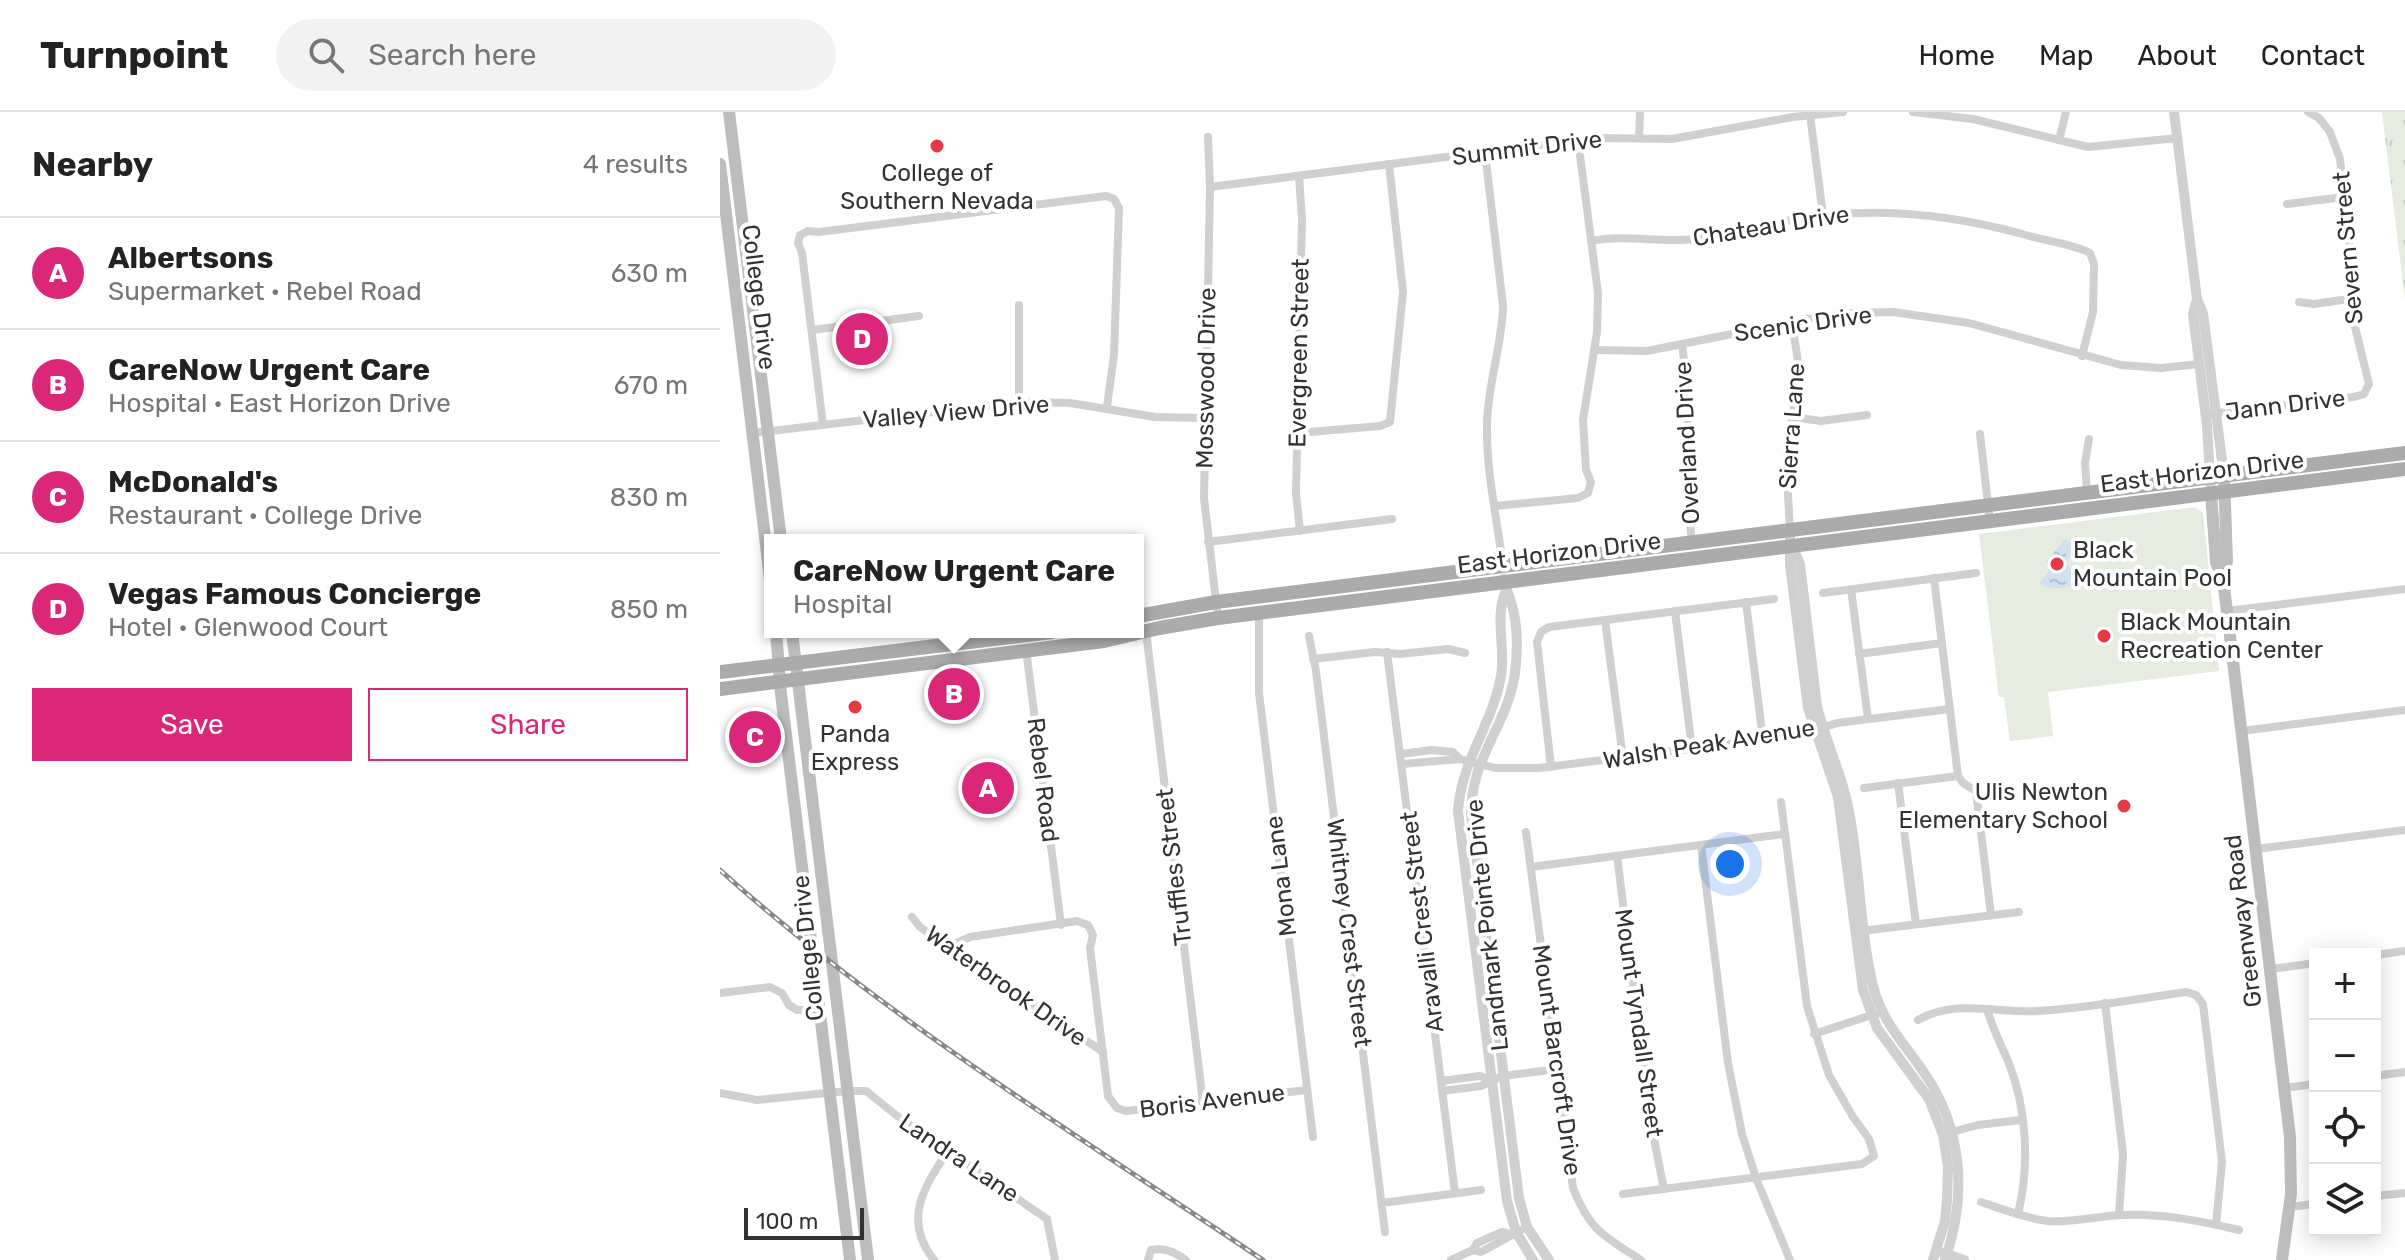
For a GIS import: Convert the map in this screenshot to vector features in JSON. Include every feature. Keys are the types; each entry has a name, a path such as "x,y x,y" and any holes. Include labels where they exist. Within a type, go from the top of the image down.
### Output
{"main road":[{"name":"College Drive","path":"729,112 726,138 760,432 765,534"},
{"name":"College Drive","path":"720,164 760,432 780,534"},
{"path":"2219,485 2329,469 2347,461 2405,453"},
{"name":"East Horizon Drive","path":"1144,615 1216,602 2087,492 2219,485 2405,469"},
{"name":"East Horizon Drive","path":"1146,631 1218,618 1505,586 1990,522 2219,485"},
{"name":"Greenway Road","path":"2219,485 2216,562 2223,580 2227,611 2291,1158 2289,1207 2281,1259"},
{"path":"761,500 769,518 771,534"},
{"path":"1259,613 1269,605 1309,598 1325,588"},
{"name":"College Drive","path":"777,638 850,1260"},
{"name":"College Drive","path":"793,638 868,1260"},
{"path":"720,672 1004,638"},
{"name":"East Horizon Drive","path":"720,689 1117,638"},
{"path":"803,869 821,867"}],"street":[{"path":"1639,138 1640,112"},
{"name":"Summit Drive","path":"1210,187 1578,140 1687,138 1810,115 1843,112"},
{"path":"1913,112 1973,119 2102,147 2177,138"},
{"path":"2059,140 2066,112"},
{"name":"Greenway Road","path":"2174,112 2197,299 2203,313 2219,485"},
{"name":"Severn Street","path":"2308,112 2319,118 2336,143 2356,298 2355,327 2369,384 2364,394"},
{"path":"1810,115 1823,215"},
{"name":"Mosswood Drive","path":"1208,137 1210,187 1204,498 1218,618"},
{"path":"1495,506 1578,498 1588,493 1591,482 1586,470 1583,420 1594,350 1598,293 1578,140"},
{"path":"1485,152 1503,306 1487,424 1503,566"},
{"path":"1298,433 1380,426 1390,422 1403,292 1389,164"},
{"name":"Evergreen Street","path":"1299,176 1302,219 1296,494 1300,531"},
{"path":"823,425 802,253 798,243 800,235 808,231 1106,196 1114,199 1119,208 1114,355 1107,407"},
{"path":"2287,204 2344,197"},
{"name":"Chateau Drive","path":"1591,241 1613,238 1695,239 1823,215 1871,212 1941,216 1996,227 2090,253 2094,264 2093,312 2082,356"},
{"path":"2299,302 2314,304 2356,298"},
{"name":"Greenway Road","path":"2197,299 2193,314 2199,364 2211,414"},
{"path":"1019,305 1019,402"},
{"name":"Scenic Drive","path":"1594,350 1632,353 1851,313 1917,314 1969,323 2082,356 2147,368 2199,364"},
{"path":"812,330 919,316"},
{"name":"Sierra Lane","path":"1790,530 1786,458 1798,362 1792,322"},
{"name":"Overland Drive","path":"1682,344 1689,401 1685,472 1692,542"},
{"name":"Jann Drive","path":"2211,414 2364,394"},
{"name":"Valley View Drive","path":"760,432 1019,402 1070,403 1155,417 1205,418"},
{"path":"1792,417 1821,421 1867,415"},
{"path":"1980,434 1990,522"},
{"path":"2087,492 2085,463 2089,439"},
{"path":"1208,542 1392,519"},
{"path":"1790,530 1792,580 1808,708 1818,730 1838,797 1860,932 1862,984 1884,1039 1929,1099 1948,1133 1960,1176 1959,1200 1940,1256 1964,1260"},
{"name":"Landmark Pointe Drive","path":"1503,566 1505,586 1499,605 1504,643 1501,675 1494,706 1459,787 1459,829 1507,1201 1514,1233 1533,1260"},
{"path":"1823,593 1976,573"},
{"path":"1934,578 1958,776 1976,791 1991,915"},
{"path":"1851,589 1868,719"},
{"path":"2227,611 2405,589"},
{"path":"1551,767 1537,642 1541,632 1549,627 1774,599"},
{"path":"1746,602 1763,740"},
{"path":"1675,611 1692,749"},
{"name":"Mona Lane","path":"1259,613 1259,693 1313,1137"},
{"path":"1605,620 1623,758"},
{"name":"Truffles Street","path":"1146,631 1203,1103"},
{"name":"Whitney Crest Street","path":"1309,636 1385,1232"},
{"name":"Rebel Road","path":"1022,638 1027,651 1061,925"},
{"path":"1859,654 1942,643"},
{"path":"1313,659 1448,649 1465,653"},
{"name":"Aravalli Crest Street","path":"1387,652 1455,1193"},
{"name":"Walsh Peak Avenue","path":"1401,759 1441,750 1453,752 1469,761 1518,769 1551,767 1763,740 1868,719 1950,709"},
{"path":"2242,731 2405,710"},
{"name":"Landmark Pointe Drive","path":"1469,761 1471,814 1519,1198 1527,1227 1549,1260"},
{"path":"1864,788 1958,776"},
{"path":"1898,783 1916,924"},
{"path":"1623,1194 1862,1164 1874,1156 1869,1139 1829,1075 1814,1034 1807,1006 1781,802"},
{"path":"2256,849 2405,830"},
{"name":"Mount Barcroft Drive","path":"1526,832 1573,1188 1584,1215 1602,1235 1641,1260"},
{"path":"1531,867 1784,834"},
{"path":"1701,845 1728,1063 1742,1134 1756,1178 1790,1260"},
{"name":"Mount Tyndall Street","path":"1617,856 1649,1110 1664,1189"},
{"path":"1860,932 2019,912"},
{"name":"Waterbrook Drive","path":"912,917 920,927 948,947 1103,1052"},
{"path":"948,947 970,937 1077,921 1088,925 1093,935 1090,948 1103,1052"},
{"path":"2381,954 2405,951"},
{"path":"2271,969 2309,964"},
{"path":"720,993 770,987 782,993 789,1005 797,1010 821,1010"},
{"path":"1918,1020 1932,1011 1968,1007 2039,1011 2186,992 2196,995 2203,1004 2222,1162 2216,1225"},
{"path":"2105,1003 2123,1154 2119,1215"},
{"path":"1987,1009 2008,1063 2021,1120 2026,1168 2018,1214"},
{"path":"1814,1034 1876,1014"},
{"name":"Boris Avenue","path":"1103,1052 1108,1096 1117,1108 1134,1112 1307,1090"},
{"path":"1442,1091 1481,1086 1503,1076 1558,1069"},
{"path":"2381,1075 2405,1072"},
{"path":"1441,1081 1480,1076 1491,1080"},
{"path":"2284,1088 2309,1085"},
{"name":"Landra Lane","path":"720,1093 757,1100 866,1091 901,1119 1047,1219 1051,1225 1055,1260"},
{"path":"1948,1133 1978,1125 2021,1120"},
{"path":"934,1260 925,1249 918,1209 923,1188 948,1151"},
{"path":"1382,1203 1481,1190"},
{"path":"2381,1195 2405,1193"},
{"path":"1981,1202 2018,1214 2060,1222 2119,1215 2180,1217 2239,1230"},
{"path":"2289,1207 2309,1205"},
{"path":"1451,1260 1473,1250 1481,1252 1527,1227"},
{"path":"1148,1260 1151,1250 1161,1248 1173,1251 1186,1260"}],"green space":[{"path":"2382,112 2405,112 2405,299"},
{"name":"Black Mountain Recreation Center","path":"2195,507 2203,513 2219,671 2048,692 2053,736 2010,741 2004,697 1999,697 1979,534"}],"water":[{"name":"Black Mountain Pool","path":"2065,539 2077,547 2066,561 2067,565 2082,577 2062,588 2039,583 2052,568 2046,562"}],"railway":[{"path":"720,870 783,924 916,1026 1263,1260"}],"place":[{"name":"College of Southern Nevada","path":"937,146"},
{"name":"Vegas Famous Concierge","path":"862,339"},
{"name":"Black Mountain Pool","path":"2057,564"},
{"name":"Black Mountain Recreation Center","path":"2104,636"},
{"name":"CareNow Urgent Care","path":"954,694"},
{"name":"Panda Express","path":"855,707"},
{"name":"McDonald's","path":"755,737"},
{"name":"Albertsons","path":"988,788"},
{"name":"Ulis Newton Elementary School","path":"2124,806"}]}
